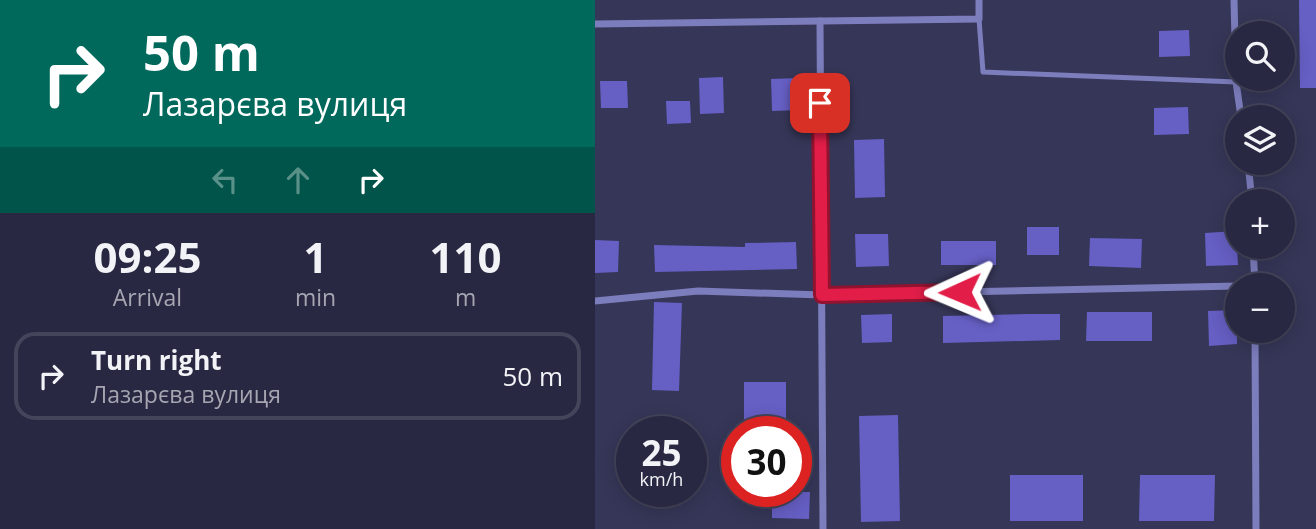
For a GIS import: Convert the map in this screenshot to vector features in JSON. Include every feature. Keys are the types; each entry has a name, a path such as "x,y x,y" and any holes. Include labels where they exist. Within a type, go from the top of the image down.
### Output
{"street":[{"path":"595,24 979,19 979,0"},
{"path":"1234,0 1235,21"},
{"path":"820,21 823,529"},
{"path":"595,301 698,291 822,295 1225,286"},
{"path":"1255,343 1256,529"}],"lane":[{"path":"979,19 983,72 1225,82"}],"building":[{"path":"1299,0 1316,0 1316,88 1300,88"},
{"path":"1189,30 1190,56 1159,57 1159,31"},
{"path":"723,77 724,113 700,114 699,78"},
{"path":"799,78 800,110 772,111 771,79"},
{"path":"600,81 627,81 628,108 601,108"},
{"path":"666,101 690,101 691,123 667,124"},
{"path":"1188,107 1189,134 1154,135 1154,108"},
{"path":"884,139 885,197 855,198 854,140"},
{"path":"1027,227 1059,227 1059,255 1027,255"},
{"path":"1225,232 1225,259 1238,259 1238,265 1206,266 1205,233"},
{"path":"855,234 888,234 889,266 856,267"},
{"path":"1090,238 1142,239 1141,268 1089,266"},
{"path":"595,240 619,241 618,272 595,273"},
{"path":"941,241 996,241 996,265 941,265"},
{"path":"796,242 797,269 655,272 654,245 745,247 745,243"},
{"path":"654,302 682,303 679,391 652,390"},
{"path":"1225,310 1225,343 1237,344 1209,346 1208,311"},
{"path":"1087,312 1152,312 1152,341 1086,341"},
{"path":"892,314 892,342 862,343 861,315"},
{"path":"1060,314 1060,340 943,343 943,316"},
{"path":"744,382 786,382 786,416 744,416"},
{"path":"898,415 900,521 861,522 859,416"},
{"path":"1010,475 1083,475 1083,521 1010,521"},
{"path":"1140,475 1215,475 1214,521 1139,521"},
{"path":"772,507 809,507 809,519 772,518"}],"route":[{"path":"820,103 822,295 960,292"}]}
